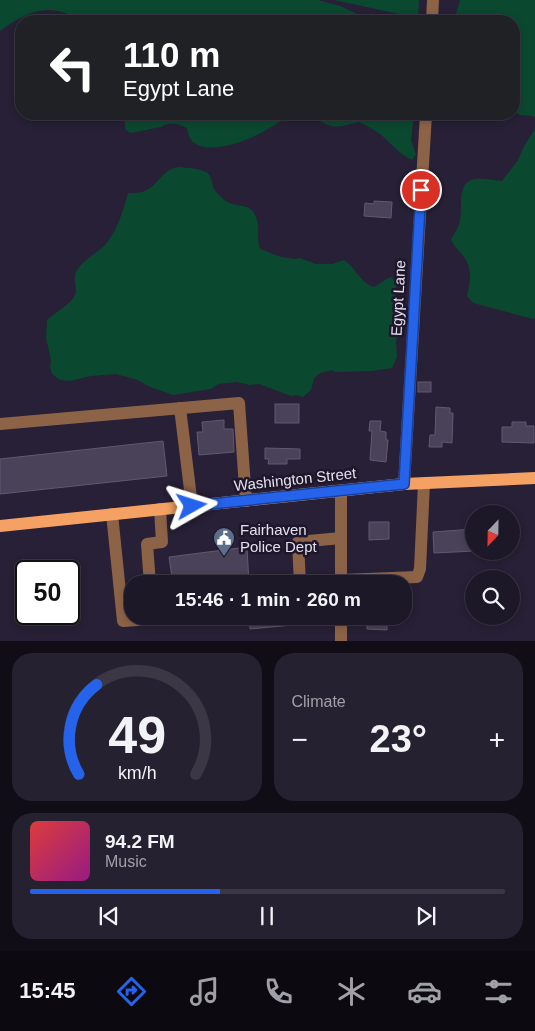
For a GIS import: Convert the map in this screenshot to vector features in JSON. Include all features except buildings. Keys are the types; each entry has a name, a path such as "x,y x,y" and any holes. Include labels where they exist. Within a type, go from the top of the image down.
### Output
{"main road":[{"name":"Washington Street","path":"0,526 404,484 535,478"}],"street":[{"path":"432,15 433,0"},
{"name":"Egypt Lane","path":"404,484 426,120"},
{"path":"0,424 239,403 246,501"},
{"path":"180,408 192,506"},
{"path":"412,577 417,577 420,569 424,483"},
{"path":"341,491 341,575"},
{"path":"149,575 147,544 162,542 160,509"},
{"path":"112,514 124,621"},
{"path":"300,575 298,542 341,538"},
{"path":"341,625 341,641"}],"green space":[{"path":"0,0 318,0 340,6 360,15 69,15 49,10 26,15 15,15 15,21 0,31"},
{"path":"334,0 419,0 418,15 404,15"},
{"path":"460,0 535,0 535,117 520,114 520,15 456,15"},
{"path":"125,120 283,120 259,134 240,142 219,147 200,146 193,142 187,128 174,124 130,133 125,129"},
{"path":"317,120 413,120 411,140 416,155 412,160 407,158 378,132 359,122 344,126 332,126"},
{"path":"535,129 535,318 533,319 473,303 467,296 470,280 468,265 451,239 461,216 462,192 465,185 474,179 502,181 518,160"},
{"path":"179,167 206,172 210,176 214,190 224,199 232,204 245,206 253,211 257,219 260,249 281,257 300,258 316,264 332,264 344,260 368,285 373,287 392,277 396,285 399,331 396,342 397,357 392,368 372,371 336,372 332,370 320,373 314,378 311,390 303,397 291,396 259,384 250,385 236,382 218,384 211,389 173,395 150,387 138,380 116,374 91,376 70,381 60,380 52,374 46,338 47,320 69,303 75,295 76,272 82,264 104,246 113,234 128,193 145,191 168,171"}],"place":[{"name":"Fairhaven Police Dept","path":"224,557"}],"route":[{"path":"192,506 404,484 421,190"}]}
